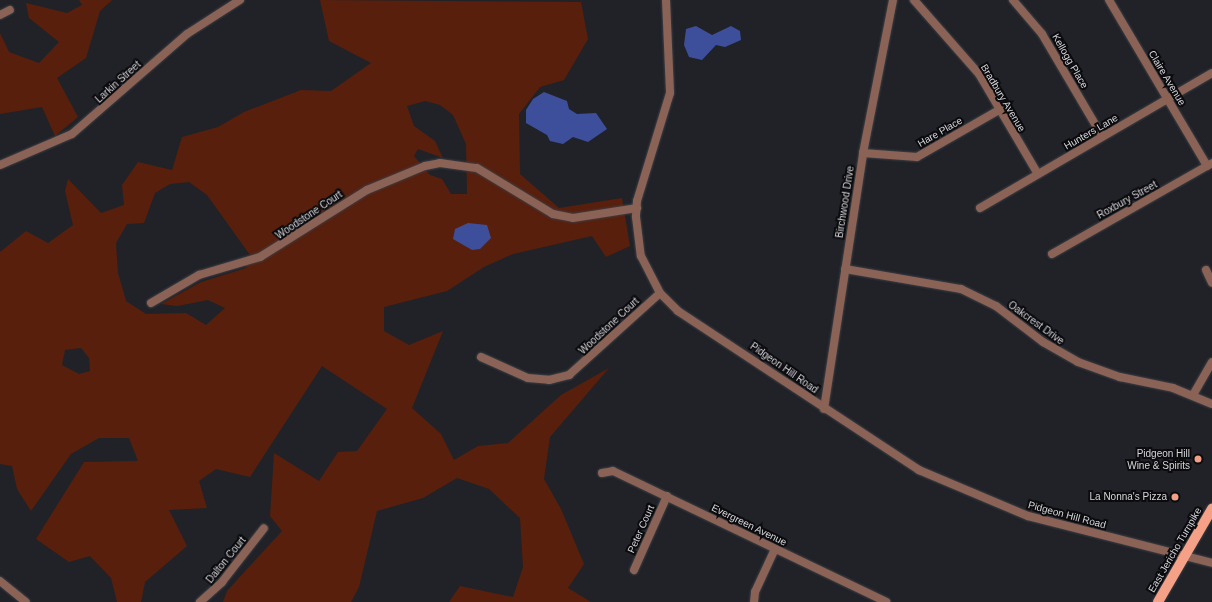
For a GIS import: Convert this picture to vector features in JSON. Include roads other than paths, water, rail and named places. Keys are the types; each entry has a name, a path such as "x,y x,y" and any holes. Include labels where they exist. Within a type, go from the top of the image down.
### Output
{"main road":[{"name":"East Jericho Turnpike","path":"1158,602 1212,509"}],"street":[{"name":"Larkin Street","path":"0,165 72,134 187,34 240,0"},
{"name":"Pidgeon Hill Road","path":"666,0 670,93 637,208 641,256 660,293 678,311 919,470 986,500 1064,526 1212,563"},
{"name":"Birchwood Drive","path":"824,408 862,153 892,0"},
{"name":"Bradbury Avenue","path":"914,0 979,74 1038,174"},
{"name":"Kellogg Place","path":"1013,0 1042,34 1102,136"},
{"name":"Claire Avenue","path":"1109,0 1168,99 1210,164"},
{"path":"0,14 10,10"},
{"name":"Hunters Lane","path":"980,208 1212,73"},
{"name":"Hare Place","path":"862,153 917,157 999,110"},
{"name":"Woodstone Court","path":"151,303 199,275 260,257 367,190 425,166 446,164 477,168 536,205 560,216 573,218 637,208"},
{"name":"Roxbury Street","path":"1052,254 1210,164"},
{"name":"Oakcrest Drive","path":"845,269 962,289 996,306 1043,342 1078,362 1120,377 1194,395 1212,404"},
{"path":"1206,270 1212,283"},
{"name":"Woodstone Court","path":"481,357 528,378 549,380 569,375 660,293"},
{"path":"1194,395 1212,362"},
{"name":"Evergreen Avenue","path":"602,473 613,471 886,602"},
{"name":"Peter Court","path":"634,570 667,496"},
{"name":"Dalton Court","path":"200,602 222,582 264,528"},
{"path":"754,602 754,592 775,549"},
{"path":"0,581 26,602"}],"water":[{"path":"696,26 712,35 731,26 740,31 741,40 725,47 716,45 702,60 689,57 684,45 686,29"},
{"path":"544,92 567,101 569,109 577,114 596,113 607,129 588,142 573,137 563,144 550,141 547,135 526,123 526,110 533,99"},
{"path":"468,223 487,225 491,238 480,249 472,250 453,239 455,229"}],"place":[{"name":"Pidgeon Hill Wine & Spirits","path":"1198,459"},
{"name":"La Nonna's Pizza","path":"1175,497"}]}
